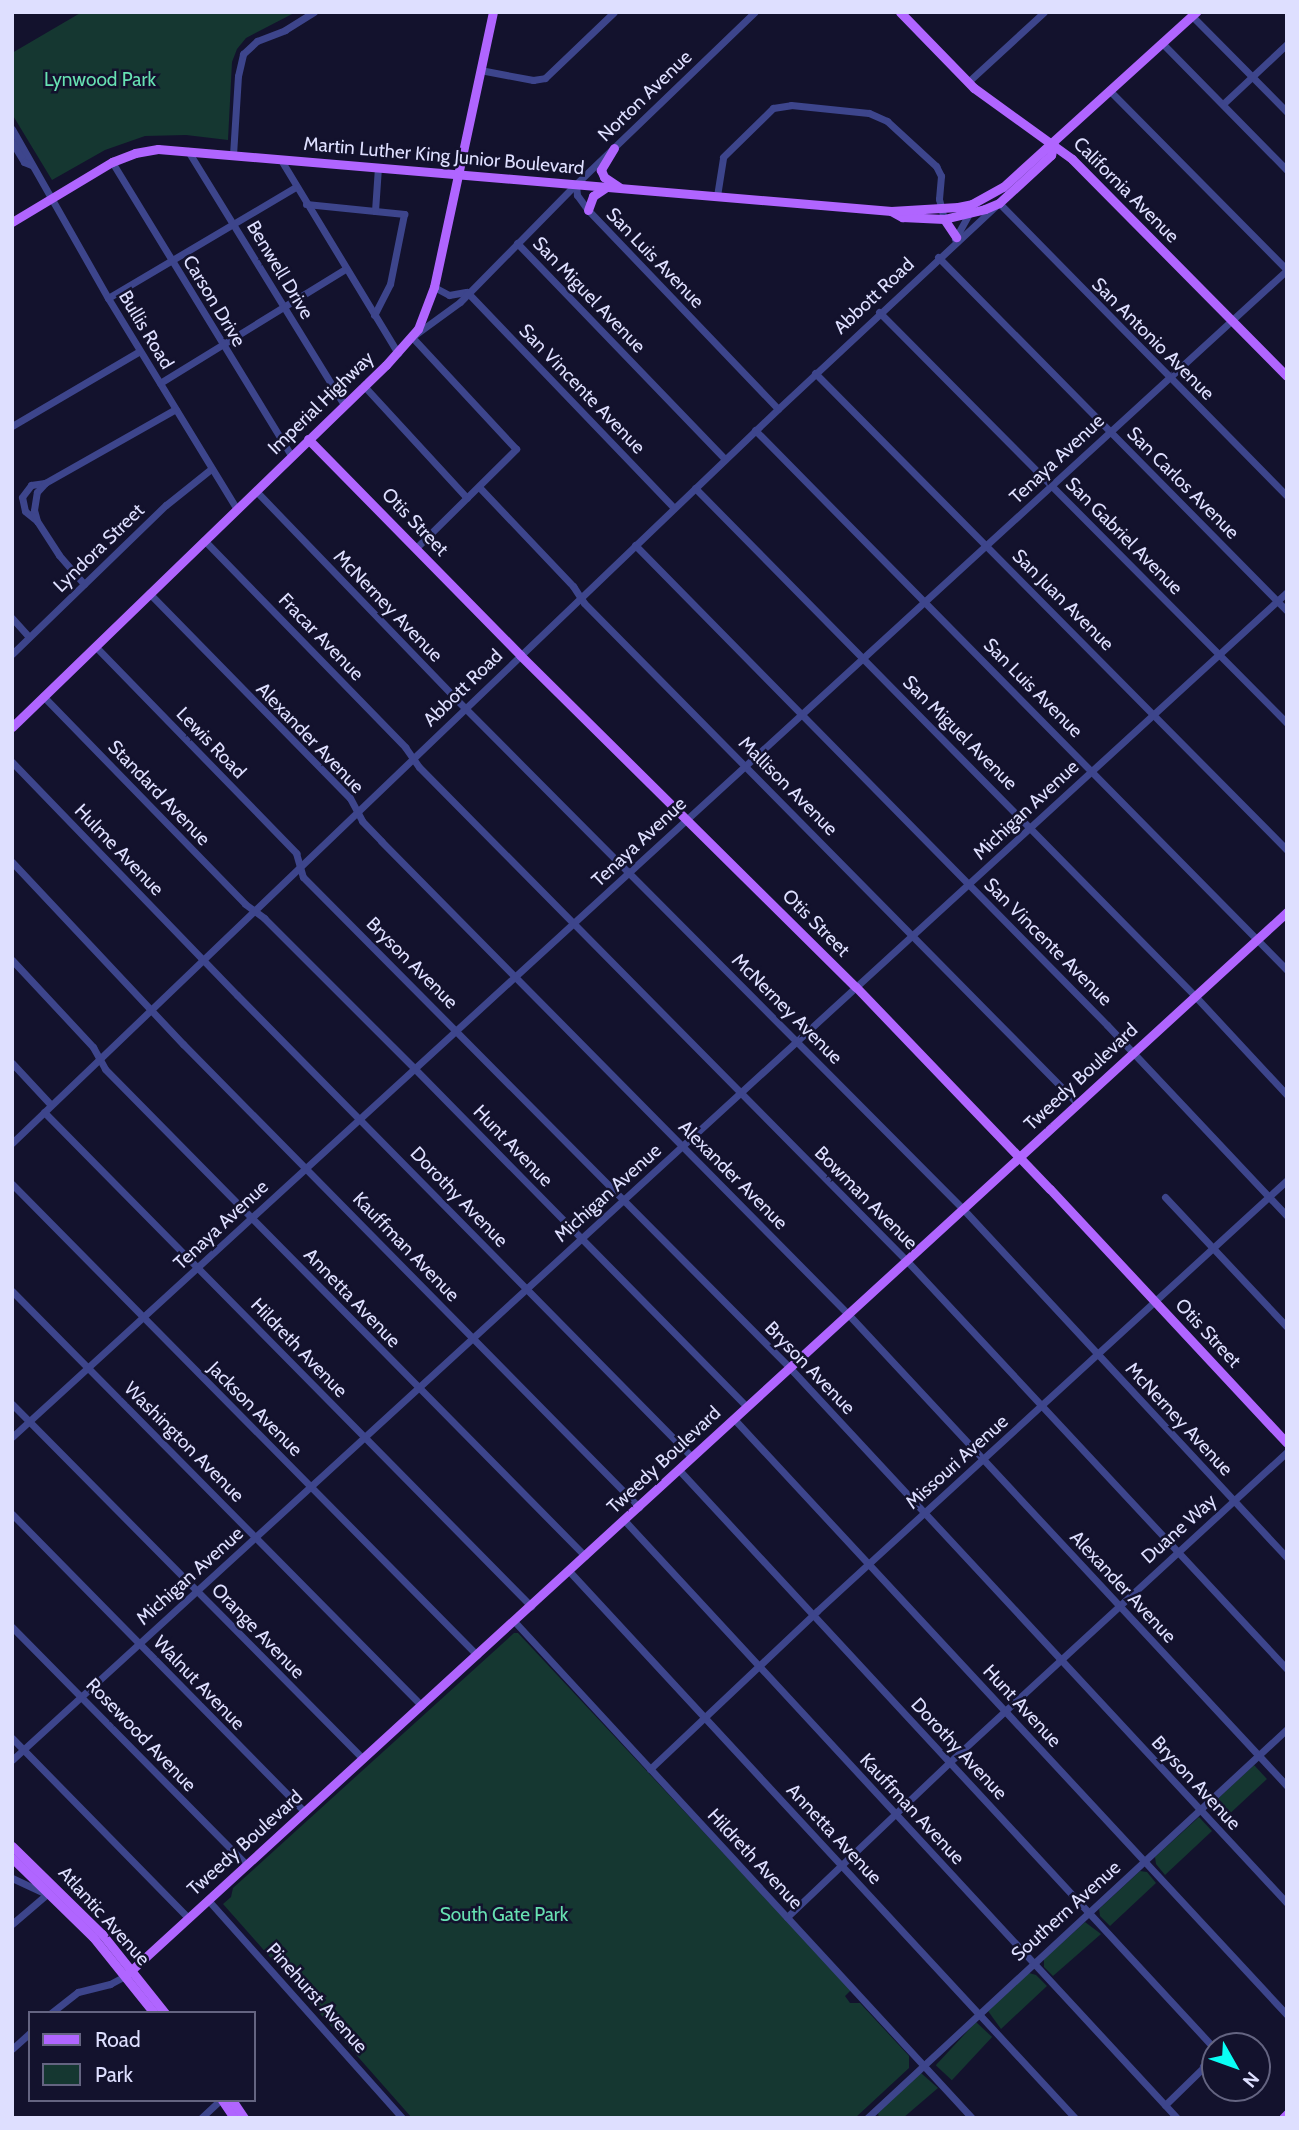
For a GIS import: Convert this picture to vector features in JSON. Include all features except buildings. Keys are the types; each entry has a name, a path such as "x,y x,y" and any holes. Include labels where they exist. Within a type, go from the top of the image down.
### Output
{"main road":[{"name":"Imperial Highway","path":"12,727 398,353 423,321 434,287 494,12"},
{"name":"California Avenue","path":"900,12 968,82 1054,144 1287,376"},
{"name":"Martin Luther King Junior Boulevard","path":"12,222 112,162 146,150 188,151 457,173 891,211 972,204 1003,187 1054,144 1194,14"},
{"name":"Martin Luther King Junior Boulevard","path":"891,211 902,217 944,219 970,215 999,204 1051,155 1054,144"},
{"path":"614,148 604,160 602,174 608,181 624,189"},
{"path":"588,210 593,195 607,187"},
{"path":"944,219 956,237"},
{"name":"Otis Street","path":"308,439 520,654 856,987 1020,1157 1287,1443"},
{"name":"Tweedy Boulevard","path":"128,1973 1287,912"},
{"name":"Atlantic Avenue","path":"12,1846 17,1861 47,1894 93,1937 163,2011"},
{"path":"12,1852 17,1861"},
{"name":"Atlantic Avenue","path":"17,1861 50,1889 58,1890 128,1973 153,2011"},
{"path":"222,2102 233,2118"},
{"path":"233,2102 244,2118"}],"street":[{"path":"233,155 238,76 243,54 257,41 285,30 314,12"},
{"path":"480,69 533,80 545,78 614,12"},
{"name":"Norton Avenue","path":"412,337 438,321 755,12"},
{"path":"968,82 1044,12"},
{"path":"1194,14 1287,112"},
{"path":"1163,44 1285,164"},
{"path":"1223,104 1287,44"},
{"path":"1111,92 1287,270"},
{"path":"717,196 726,153 766,113 791,105 869,113 887,121 939,171 940,208 944,219"},
{"name":"Bullis Road","path":"12,129 31,158 31,165 50,200 108,298 237,509"},
{"name":"Bullis Road","path":"12,142 24,162 31,165"},
{"name":"Benwell Drive","path":"188,151 344,405"},
{"path":"281,160 398,353"},
{"name":"Carson Drive","path":"112,162 291,455"},
{"path":"375,211 378,167"},
{"name":"San Luis Avenue","path":"576,184 577,195 588,210 778,409"},
{"path":"108,298 296,187"},
{"path":"306,204 404,214 390,284 374,315"},
{"name":"Abbott Road","path":"938,257 956,237 970,215 972,204"},
{"name":"Abbott Road","path":"12,1143 755,430 938,257 999,204"},
{"name":"San Antonio Avenue","path":"999,204 1287,496"},
{"name":"San Miguel Avenue","path":"517,243 725,459"},
{"name":"San Carlos Avenue","path":"938,257 1287,611"},
{"path":"160,383 345,269"},
{"name":"Tenaya Avenue","path":"12,1437 1287,270"},
{"path":"434,287 449,295 467,292"},
{"name":"San Vincente Avenue","path":"467,292 674,508"},
{"name":"San Gabriel Avenue","path":"880,313 1287,723"},
{"path":"412,337 516,449 416,548"},
{"path":"12,426 140,351"},
{"name":"San Juan Avenue","path":"816,373 1287,850"},
{"path":"364,386 467,498"},
{"path":"84,584 59,555 37,521 25,511 22,497 31,485 45,483 176,409"},
{"name":"San Luis Avenue","path":"755,430 1287,970"},
{"name":"Lyndora Street","path":"12,654 177,495 211,469"},
{"path":"37,521 34,501 45,483"},
{"name":"Mallison Avenue","path":"479,487 580,597 1078,1104"},
{"name":"San Miguel Avenue","path":"695,488 1195,996 1287,1096"},
{"name":"McNerney Avenue","path":"256,491 465,708 963,1209 1287,1558"},
{"name":"Fracar Avenue","path":"204,540 413,758"},
{"name":"San Vincente Avenue","path":"635,545 1134,1052 1287,1216"},
{"name":"Michigan Avenue","path":"12,1759 1287,592"},
{"name":"Alexander Avenue","path":"149,593 350,798 356,812 371,831 848,1314 1287,1786"},
{"path":"12,618 29,637"},
{"name":"Lewis Road","path":"95,646 296,853 300,866"},
{"name":"Standard Avenue","path":"43,696 253,911"},
{"name":"Bowman Avenue","path":"413,758 906,1261 1287,1670"},
{"name":"Hulme Avenue","path":"12,762 203,960"},
{"name":"Kauffman Avenue","path":"12,862 151,1009 639,1507"},
{"name":"Bryson Avenue","path":"300,866 303,877 790,1368 1287,1903"},
{"name":"Hunt Avenue","path":"253,911 415,1069 747,1407"},
{"name":"Annetta Avenue","path":"12,960 93,1047 113,1077 585,1556"},
{"name":"Dorothy Avenue","path":"203,960 692,1458"},
{"path":"12,1063 51,1105"},
{"name":"Hildreth Avenue","path":"44,1112 531,1606"},
{"name":"Missouri Avenue","path":"650,1769 868,1564 1287,1180"},
{"name":"Jackson Avenue","path":"12,1184 477,1655"},
{"path":"1165,1197 1287,1328"},
{"name":"Washington Avenue","path":"12,1291 422,1706"},
{"name":"Orange Avenue","path":"12,1404 363,1759"},
{"name":"Hunt Avenue","path":"733,1419 1287,2015"},
{"name":"Duane Way","path":"787,1917 950,1762 1287,1452"},
{"name":"Dorothy Avenue","path":"679,1470 1201,2034"},
{"name":"Walnut Avenue","path":"12,1514 306,1812"},
{"name":"Kauffman Avenue","path":"624,1521 1177,2118"},
{"name":"Annetta Avenue","path":"569,1571 1075,2118"},
{"name":"Hildreth Avenue","path":"514,1622 972,2118"},
{"name":"Rosewood Avenue","path":"12,1627 247,1865"},
{"name":"Southern Avenue","path":"869,2117 923,2064 1287,1729"},
{"path":"12,1738 188,1918"},
{"path":"12,1878 47,1894 12,1924"},
{"name":"Pinehurst Avenue","path":"208,1900 402,2118"},
{"name":"Tweedy Boulevard","path":"54,2011 78,1992 110,1984 128,1973"},
{"path":"13,2048 28,2035"},
{"path":"1165,2105 1201,2070"},
{"path":"201,2118 219,2102"}],"green space":[{"name":"Lynwood Park","path":"82,12 296,12 246,38 237,49 232,62 228,140 186,135 145,136 105,150 52,180 12,114 12,53"},
{"name":"South Gate Park","path":"514,1633 518,1633 851,1990 845,1996 850,2003 860,2003 909,2056 909,2068 855,2118 412,2118 223,1904 231,1897 233,1888"},
{"path":"1254,1765 1267,1779 1222,1820 1209,1807"},
{"path":"1199,1817 1212,1831 1165,1875 1156,1864 1155,1857"},
{"path":"1140,1871 1147,1872 1156,1883 1110,1926 1100,1916 1099,1909"},
{"path":"1085,1922 1101,1934 1053,1976 1044,1967 1044,1959"},
{"path":"1029,1973 1036,1975 1047,1986 1001,2029 988,2011"},
{"path":"976,2022 992,2037 952,2080 936,2065"},
{"path":"921,2073 938,2088 903,2118 879,2118 878,2113"}]}
